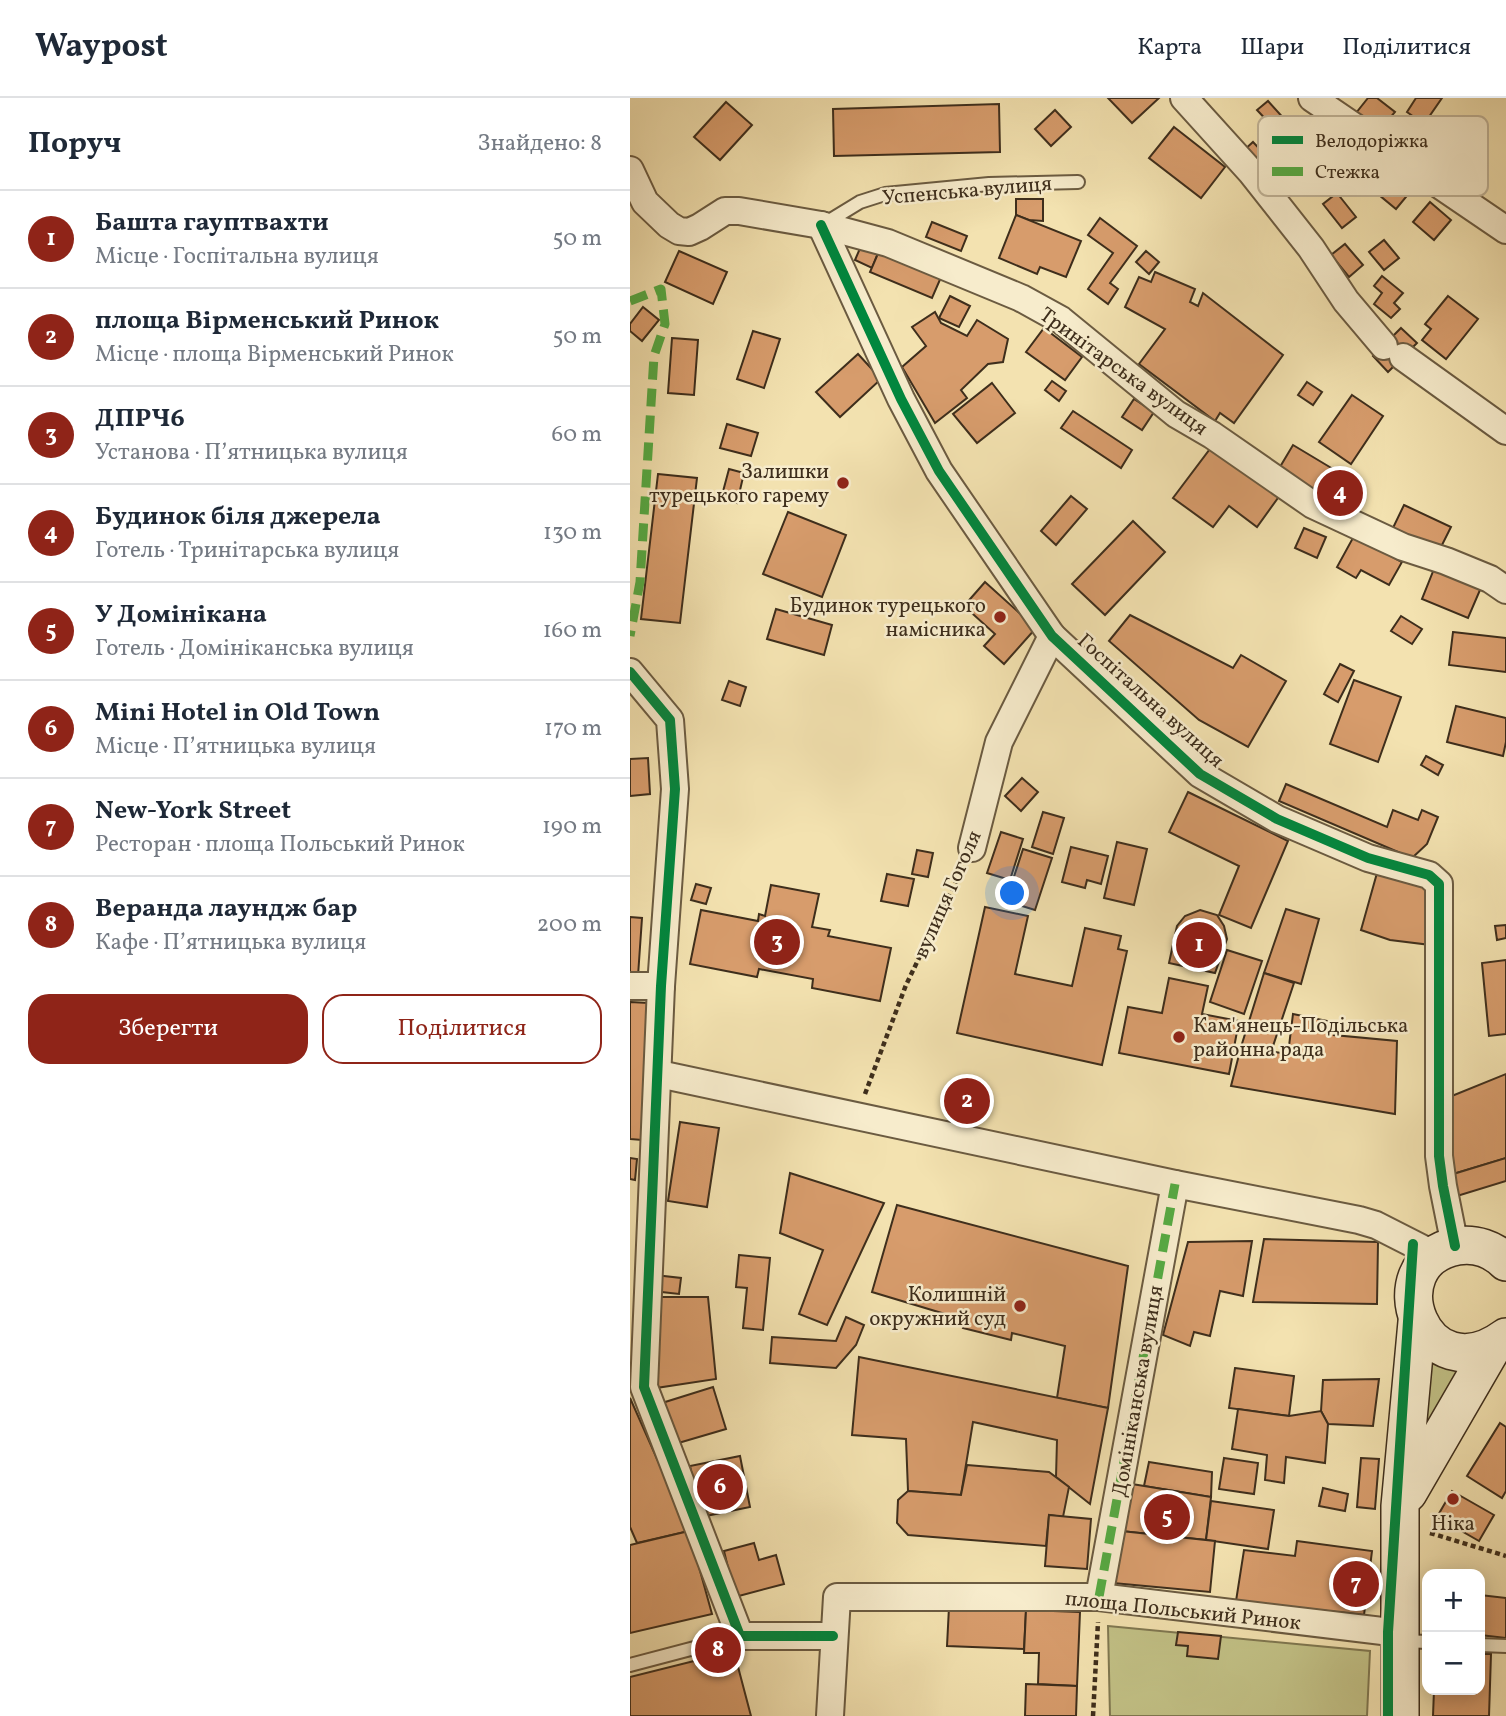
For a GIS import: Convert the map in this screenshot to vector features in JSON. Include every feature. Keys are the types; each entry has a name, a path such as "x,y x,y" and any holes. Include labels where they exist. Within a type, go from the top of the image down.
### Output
{"main road":[{"path":"1400,1716 1409,1638 1401,1506 1417,1322 1413,1291 1417,1277 1425,1265 1478,1250"},
{"path":"1417,1322 1427,1337 1441,1347 1458,1353 1475,1353 1499,1343"},
{"path":"1401,1506 1499,1343"}],"street":[{"path":"1184,98 1258,181"},
{"path":"1312,98 1338,116"},
{"name":"Тринітарська вулиця","path":"630,170 645,202 669,225 680,231 690,232 725,211 821,225 888,243 1021,298 1061,320 1176,414 1212,435 1313,505 1404,547 1490,579 1506,590"},
{"path":"1270,196 1311,248 1346,302 1393,352 1506,431"},
{"path":"1456,196 1506,230"},
{"name":"Госпітальна вулиця","path":"821,225 901,399 939,471 1052,636 1200,774 1277,819 1368,858 1429,876 1439,884 1439,1156 1443,1186 1478,1250"},
{"name":"вулиця Гоголя","path":"972,848 999,742 1052,636"},
{"path":"630,672 670,720 675,789 662,986 644,1387 740,1636 833,1636"},
{"path":"630,986 662,986"},
{"path":"659,1074 1175,1184 1359,1220 1478,1250"},
{"name":"Домініканська вулиця","path":"1099,1597 1175,1184"},
{"name":"площа Польський Ринок","path":"830,1716 837,1597 1099,1597 1409,1638"}],"lane":[{"name":"Успенська вулиця","path":"821,225 860,202 885,194 989,184 1078,182"},
{"path":"630,1665 740,1636"},
{"path":"1485,1644 1506,1646"}],"path":[{"path":"1426,1532 1506,1556"},
{"path":"1093,1716 1099,1597"}],"shaded area":[{"path":"1426,1355 1444,1368 1467,1365 1419,1457"},
{"path":"1108,1626 1370,1651 1367,1716 1110,1716"}],"building":[{"path":"1108,98 1159,98 1132,123"},
{"path":"1368,98 1377,98 1395,112 1392,116 1360,116 1356,113"},
{"path":"1416,98 1442,98 1430,116 1413,116 1407,112"},
{"path":"1268,101 1282,116 1263,116 1257,110"},
{"path":"726,102 752,125 720,160 694,137"},
{"path":"999,104 1000,152 834,156 833,109"},
{"path":"1055,110 1071,127 1051,146 1035,129"},
{"path":"1174,127 1225,167 1201,198 1149,158"},
{"path":"1253,142 1258,147 1258,167 1243,151"},
{"path":"1333,196 1339,196 1356,217 1342,228 1323,204"},
{"path":"1380,196 1407,196 1396,209"},
{"path":"1016,199 1043,199 1043,221 1016,215"},
{"path":"1430,202 1451,220 1434,240 1413,222"},
{"path":"1016,215 1081,241 1066,277 1040,267 1037,274 999,258"},
{"path":"1100,218 1137,246 1110,283 1118,289 1108,304 1088,289 1113,253 1088,235"},
{"path":"932,222 967,236 961,251 926,237"},
{"path":"1384,240 1399,258 1384,270 1369,252"},
{"path":"1345,244 1363,265 1349,277 1331,255"},
{"path":"861,246 878,253 872,268 855,260"},
{"path":"880,249 942,275 932,298 870,272"},
{"path":"679,251 727,272 713,304 665,282"},
{"path":"1146,251 1159,262 1149,274 1136,262"},
{"path":"1155,272 1195,289 1190,302 1198,306 1203,293 1283,355 1234,423 1220,413 1215,421 1139,364 1165,329 1125,307 1139,277 1151,282"},
{"path":"1382,276 1403,293 1394,303 1400,309 1391,318 1374,304 1382,293 1374,286"},
{"path":"950,296 970,306 959,327 939,318"},
{"path":"1448,296 1478,319 1446,359 1422,340 1431,329 1425,324"},
{"path":"643,307 659,320 642,341 630,331 630,324"},
{"path":"935,312 941,323 967,336 977,320 1008,339 1003,362 988,364 961,390 967,398 935,423 902,367 926,346 912,327"},
{"path":"1044,328 1082,357 1065,380 1026,352"},
{"path":"1401,328 1417,343 1388,372 1373,356"},
{"path":"753,331 780,339 764,388 737,379"},
{"path":"672,338 698,340 694,395 668,393"},
{"path":"858,354 881,379 840,417 816,392"},
{"path":"1052,381 1066,391 1059,401 1045,390"},
{"path":"1307,382 1322,392 1313,405 1298,395"},
{"path":"992,383 1015,413 977,443 953,414"},
{"path":"1352,395 1383,416 1351,464 1319,442"},
{"path":"1134,399 1154,412 1142,430 1122,417"},
{"path":"1073,411 1132,450 1121,468 1061,428"},
{"path":"727,424 758,433 751,456 720,448"},
{"path":"1216,441 1283,491 1257,527 1229,506 1213,527 1173,498"},
{"path":"1293,445 1363,487 1347,514 1277,472"},
{"path":"729,469 744,473 737,503 721,499"},
{"path":"658,474 697,478 680,623 641,619"},
{"path":"1071,496 1087,509 1056,545 1041,531"},
{"path":"1404,505 1451,527 1438,553 1391,532"},
{"path":"788,512 846,535 822,597 763,574"},
{"path":"1133,521 1165,552 1105,615 1072,584"},
{"path":"1304,528 1326,537 1317,558 1295,548"},
{"path":"1354,536 1402,562 1389,585 1361,570 1356,578 1337,567"},
{"path":"1436,564 1483,583 1468,618 1422,599"},
{"name":"Будинок турецького намісника","path":"985,582 1036,628 1004,664 984,646 995,634 964,606"},
{"path":"776,609 832,625 824,655 767,639"},
{"path":"1130,615 1233,668 1241,655 1286,681 1248,747 1199,720 1109,641"},
{"path":"1401,616 1422,629 1412,644 1391,631"},
{"path":"1453,632 1506,638 1506,672 1449,665"},
{"path":"1340,664 1354,671 1338,702 1324,694"},
{"path":"1354,680 1401,697 1378,762 1330,744"},
{"path":"729,681 746,687 740,706 722,700"},
{"path":"1456,706 1506,718 1503,756 1447,742"},
{"path":"1426,756 1443,765 1438,775 1421,765"},
{"path":"648,758 650,794 630,796 630,759"},
{"path":"1022,778 1038,792 1021,811 1005,796"},
{"path":"1286,784 1387,827 1393,810 1418,820 1422,810 1438,817 1427,844 1412,858 1279,801"},
{"path":"1188,792 1288,841 1251,928 1219,915 1239,866 1169,832"},
{"path":"1043,812 1064,818 1053,854 1032,847"},
{"path":"1001,832 1023,839 1010,880 987,873"},
{"path":"1117,842 1147,849 1134,905 1104,898"},
{"path":"1071,847 1108,856 1101,884 1087,880 1085,888 1062,882"},
{"path":"1023,849 1052,858 1035,910 1006,901"},
{"path":"917,850 933,853 928,877 912,874"},
{"path":"1377,873 1430,887 1431,945 1390,940 1361,930"},
{"path":"887,874 914,879 908,906 881,901"},
{"path":"696,884 711,888 706,904 691,900"},
{"path":"771,885 819,894 812,927 830,930 828,936 891,948 880,1001 812,988 813,979 759,969 757,977 690,964 701,910 758,921 759,914 765,916"},
{"path":"985,907 1028,916 1015,974 1072,986 1085,928 1121,936 1118,949 1127,951 1102,1065 957,1033"},
{"path":"1286,909 1319,919 1301,984 1264,973"},
{"path":"1200,910 1217,915 1224,926 1227,939 1215,973 1169,963 1177,926 1185,916"},
{"path":"630,917 642,918 638,976 630,976"},
{"path":"1506,925 1506,938 1497,940 1495,926"},
{"path":"1227,950 1262,961 1244,1014 1210,1002"},
{"path":"1506,960 1506,1034 1489,1036 1482,963"},
{"path":"1264,973 1294,983 1271,1052 1241,1047"},
{"name":"Кам'янець-Подільська районна рада","path":"1169,978 1208,986 1202,1014 1239,1021 1229,1074 1119,1053 1128,1007 1162,1013"},
{"path":"630,1002 649,1003 642,1140 630,1139"},
{"path":"1293,1014 1337,1023 1334,1035 1397,1041 1395,1114 1231,1086 1241,1047 1288,1054"},
{"path":"1506,1074 1506,1158 1450,1175 1442,1100"},
{"path":"680,1122 719,1128 707,1207 668,1201"},
{"path":"630,1158 637,1159 635,1180 630,1179"},
{"path":"1506,1158 1506,1181 1457,1196 1450,1175"},
{"path":"790,1173 884,1203 827,1325 799,1314 823,1250 780,1233"},
{"name":"Колишній окружний суд","path":"897,1205 1128,1266 1108,1408 1057,1398 1065,1346 1012,1333 1011,1340 963,1328 965,1320 872,1292"},
{"path":"1264,1239 1378,1242 1377,1304 1253,1302"},
{"path":"1252,1241 1243,1296 1220,1291 1210,1336 1194,1332 1190,1346 1163,1335 1188,1242"},
{"path":"739,1255 770,1258 763,1330 743,1328 747,1288 736,1287"},
{"path":"655,1275 681,1278 679,1294 653,1291"},
{"path":"655,1297 708,1297 716,1379 656,1388"},
{"path":"846,1317 864,1325 856,1345 836,1368 770,1363 772,1337 836,1341"},
{"path":"859,1357 1108,1408 1090,1504 1056,1477 1057,1440 973,1422 961,1495 908,1491 906,1439 852,1435"},
{"path":"1235,1368 1294,1376 1289,1416 1229,1408"},
{"path":"1379,1379 1373,1426 1328,1424 1321,1411 1323,1380"},
{"path":"713,1387 726,1429 675,1444 662,1403"},
{"path":"630,1398 689,1531 637,1543 630,1527"},
{"path":"1238,1409 1289,1416 1321,1411 1328,1424 1325,1463 1286,1457 1284,1483 1265,1480 1267,1455 1232,1449"},
{"path":"1500,1423 1506,1427 1506,1491 1502,1498 1467,1476"},
{"path":"740,1456 750,1507 701,1517 690,1466"},
{"path":"1224,1458 1258,1463 1254,1494 1219,1489"},
{"path":"1361,1458 1379,1459 1375,1509 1357,1507"},
{"path":"1149,1462 1212,1472 1211,1497 1144,1486"},
{"path":"967,1465 1049,1472 1069,1487 1063,1517 1049,1515 1046,1546 908,1535 897,1523 898,1500 908,1491 961,1495"},
{"path":"1132,1484 1211,1497 1206,1540 1121,1531"},
{"path":"1323,1488 1348,1494 1345,1511 1319,1506"},
{"path":"1452,1491 1494,1515 1479,1541 1437,1517"},
{"path":"1211,1501 1274,1510 1268,1549 1206,1540"},
{"path":"1049,1515 1091,1519 1087,1569 1045,1566"},
{"path":"689,1531 712,1614 630,1633 630,1545"},
{"path":"1121,1531 1215,1541 1210,1592 1113,1583"},
{"path":"1297,1541 1372,1551 1364,1615 1236,1601 1244,1550 1295,1556"},
{"path":"754,1543 759,1560 776,1555 784,1584 735,1597 724,1551"},
{"path":"1485,1596 1506,1598 1506,1638 1485,1636"},
{"path":"949,1607 1026,1610 1024,1649 947,1646"},
{"path":"1026,1610 1080,1612 1077,1686 1038,1684 1039,1653 1024,1653"},
{"path":"1178,1632 1221,1636 1218,1659 1187,1656 1188,1646 1176,1645"},
{"path":"1485,1654 1491,1654 1489,1716 1433,1716 1434,1695 1485,1695"},
{"path":"694,1661 737,1663 751,1716 630,1716 630,1677"},
{"path":"1026,1684 1077,1686 1076,1716 1025,1716"}],"marked path":[{"path":"630,301 661,289 665,324 654,356 640,582 630,636"},
{"path":"1099,1597 1175,1184"}],"cycle path":[{"path":"821,225 901,399 939,471 1052,636 1200,774 1277,819 1368,858 1429,875 1439,884 1439,1156 1455,1246"},
{"path":"630,672 670,720 675,789 661,986 644,1387 740,1636 833,1636"},
{"path":"1388,1716 1388,1632 1413,1244"}],"place":[{"name":"Залишки турецького гарему","path":"843,483"},
{"name":"Будинок біля джерела","path":"1340,493"},
{"name":"Будинок турецького намісника","path":"1000,617"},
{"name":"ДПРЧ6","path":"777,942"},
{"name":"Башта гауптвахти","path":"1199,945"},
{"name":"Кам'янець-Подільська районна рада","path":"1179,1037"},
{"name":"площа Вірменський Ринок","path":"967,1101"},
{"name":"Колишній окружний суд","path":"1020,1306"},
{"name":"Mini Hotel in Old Town","path":"720,1487"},
{"name":"Ніка","path":"1453,1499"},
{"name":"У Домінікана","path":"1167,1517"},
{"name":"New-York Street","path":"1356,1584"},
{"name":"Веранда лаундж бар","path":"718,1650"}]}
